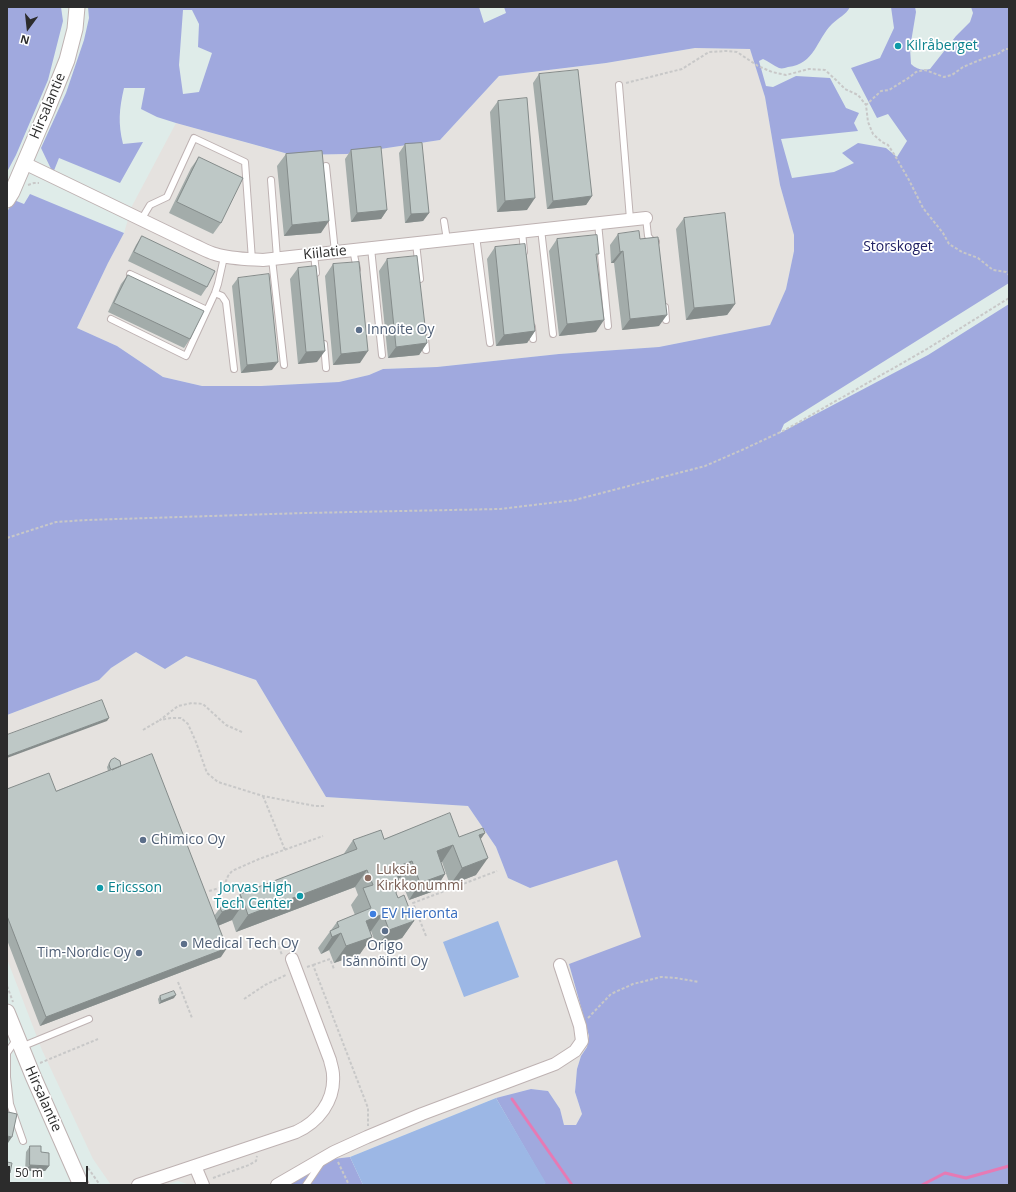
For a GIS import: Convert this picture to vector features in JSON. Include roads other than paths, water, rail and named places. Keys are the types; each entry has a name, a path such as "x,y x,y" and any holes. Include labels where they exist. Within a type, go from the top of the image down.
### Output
{"street":[{"name":"Hirsalantie","path":"7,200 67,60 72,46 77,7"},
{"name":"Kiilatie","path":"24,163 194,246 215,254 252,260 275,259 646,218"},
{"path":"138,1185 296,1132 318,1118 324,1110 329,1101 332,1087 333,1076 330,1060 287,957"},
{"path":"277,1185 329,1155 422,1114 555,1064 575,1051 582,1041 580,1026 560,965"},
{"name":"Hirsalantie","path":"7,1012 81,1185"},
{"path":"195,1166 202,1184"}],"lane":[{"path":"619,85 630,219"},
{"path":"141,220 150,205 167,197 194,138 245,162 252,260"},
{"path":"326,166 335,252"},
{"path":"271,180 275,259 284,366"},
{"path":"646,218 648,236 659,246"},
{"path":"444,221 447,240"},
{"path":"598,223 608,326"},
{"path":"542,229 553,334"},
{"path":"522,231 525,257"},
{"path":"476,236 490,343"},
{"path":"416,243 420,283"},
{"path":"371,248 382,355"},
{"path":"353,250 358,273"},
{"path":"314,254 317,280"},
{"path":"111,319 186,356 215,293 224,256"},
{"path":"130,274 207,310"},
{"path":"215,293 222,296 226,302 234,369"},
{"path":"664,298 666,320"},
{"path":"532,324 533,339"},
{"path":"424,328 426,350"},
{"path":"323,336 326,368"},
{"path":"23,1141 10,1104 7,1077 7,1053 19,1043 89,1019"},
{"path":"306,1185 329,1155"}],"waterway":[{"path":"512,1099 572,1185"},
{"path":"922,1185 945,1173 966,1178 1009,1166"}],"place":[{"name":"Kilråberget","path":"898,46"},
{"name":"Innoite Oy","path":"359,330"},
{"name":"Chimico Oy","path":"143,840"},
{"name":"Luksia Kirkkonummi","path":"368,878"},
{"name":"Ericsson","path":"100,888"},
{"name":"Jorvas High Tech Center","path":"300,896"},
{"name":"EV Hieronta","path":"373,914"},
{"name":"Origo Isännöinti Oy","path":"385,931"},
{"name":"Medical Tech Oy","path":"184,944"},
{"name":"Tim-Nordic Oy","path":"139,953"}],"park label":[{"name":"Storskoget","path":"898,247"}]}
